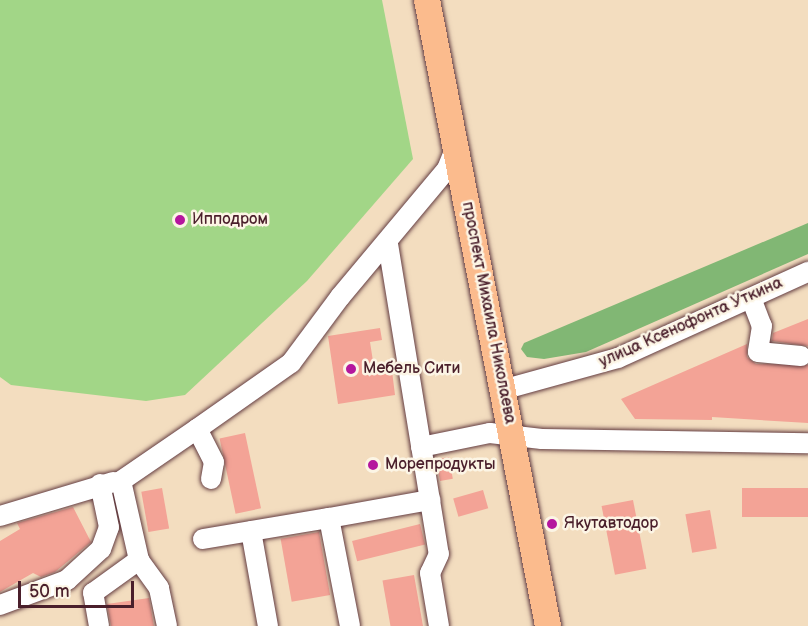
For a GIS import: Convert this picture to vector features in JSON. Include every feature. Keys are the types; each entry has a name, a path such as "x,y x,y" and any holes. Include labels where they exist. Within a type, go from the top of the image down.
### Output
{"main road":[{"name":"проспект Михаила Николаева","path":"428,0 548,626"}],"street":[{"path":"0,516 100,484 121,481 291,363 340,297 388,244 447,169 456,147"},
{"path":"388,244 439,554 430,573 440,626"},
{"name":"улица Ксенофонта Уткина","path":"502,390 618,358 808,272"},
{"path":"751,298 762,326 758,352 801,356"},
{"path":"197,429 214,462 212,479"},
{"path":"421,447 490,434 808,443"},
{"path":"121,481 139,560 159,588 167,626"},
{"path":"0,605 67,580 101,549 109,527 100,484"},
{"path":"203,539 430,500"},
{"path":"329,518 350,626"},
{"path":"251,531 268,626"},
{"path":"99,626 93,593 139,560"}],"green space":[{"name":"Ипподром","path":"0,0 382,0 413,159 307,281 185,395 146,401 11,385 0,377"},
{"path":"808,223 808,254 586,352 544,359 527,357 521,349 524,343"}],"building":[{"path":"808,319 808,346 772,341 773,333"},
{"path":"380,328 382,340 370,342 375,374 392,371 395,395 338,404 328,336"},
{"path":"747,344 747,357 756,364 808,365 808,423 712,417 712,420 635,419 621,399"},
{"path":"245,433 261,508 236,514 220,438"},
{"path":"449,457 453,479 440,481 436,459"},
{"path":"162,488 169,528 148,532 141,492"},
{"path":"742,488 808,488 808,517 742,517"},
{"path":"483,490 488,508 458,517 453,499"},
{"path":"633,500 646,569 615,575 602,506"},
{"path":"73,507 91,542 55,572 41,577 33,573 0,592 0,541 20,529 17,523"},
{"path":"710,510 717,548 692,553 685,514"},
{"path":"420,524 425,544 357,561 352,541"},
{"path":"319,532 330,595 292,602 281,539"},
{"path":"414,575 423,626 390,626 382,581"},
{"path":"149,598 154,626 111,626 107,604"}],"place":[{"name":"Ипподром","path":"180,220"},
{"name":"Мебель Сити","path":"351,369"},
{"name":"Морепродукты","path":"373,465"},
{"name":"Якутавтодор","path":"552,524"}]}
